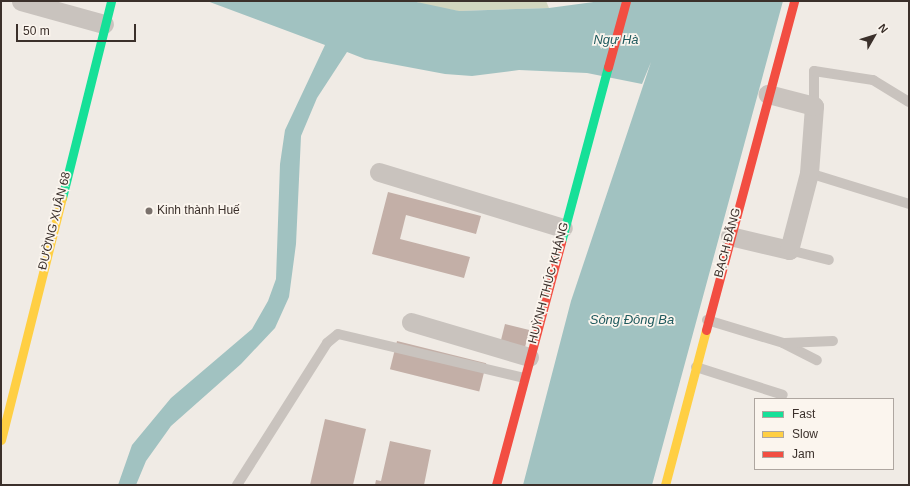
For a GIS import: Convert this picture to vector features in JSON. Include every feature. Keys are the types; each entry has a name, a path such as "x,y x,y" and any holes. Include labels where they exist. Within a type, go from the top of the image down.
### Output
{"street":[{"path":"21,1 104,24"},
{"name":"HUỲNH THÚC KHÁNG","path":"496,485 563,228 626,1"},
{"name":"BẠCH ĐẰNG","path":"668,484 708,320 794,1"},
{"name":"ĐƯỜNG XUÂN 68","path":"1,440 6,400 111,2"},
{"path":"730,236 789,250 809,173 814,106 768,94"},
{"path":"380,172 563,228"},
{"path":"411,322 529,357"}],"lane":[{"path":"814,106 814,71 873,80 909,102"},
{"path":"809,173 909,204"},
{"path":"789,250 829,260"},
{"path":"708,320 783,343 817,360"},
{"path":"237,485 327,343 338,334 524,378"},
{"path":"783,343 833,341"},
{"path":"696,367 782,395"}],"green space":[{"path":"416,1 546,1 549,8 458,11 422,5"}],"water":[{"name":"Sông Đông Ba","path":"207,1 412,1 459,11 549,8 601,1 783,1 652,485 523,485 571,301 651,62 642,84 587,73 519,70 472,76 445,74 365,59 347,52 317,98 301,136 296,244 289,297 275,328 241,364 171,426 146,461 136,485 118,485 132,445 171,398 252,329 268,301 276,279 280,164 285,130 325,45"}],"building":[{"path":"388,192 481,216 476,234 406,215 400,239 470,257 464,278 372,254"},
{"path":"505,324 529,330 524,351 500,345"},
{"path":"397,341 486,363 479,391 390,369"},
{"path":"325,419 366,429 353,485 310,485"},
{"path":"390,441 431,450 424,485 375,485 376,480 381,481"}],"traffic: fast":[{"path":"62,198 111,1"},
{"path":"561,242 608,67"}],"traffic: slow":[{"path":"1,440 62,198"},
{"path":"665,485 706,330"}],"traffic: jam":[{"path":"608,67 626,1"},
{"path":"706,330 794,1"},
{"path":"496,485 561,242"}],"place":[{"name":"Kinh thành Huế","path":"149,211"}],"water label":[{"name":"Ngự Hà","path":"616,40"}]}
